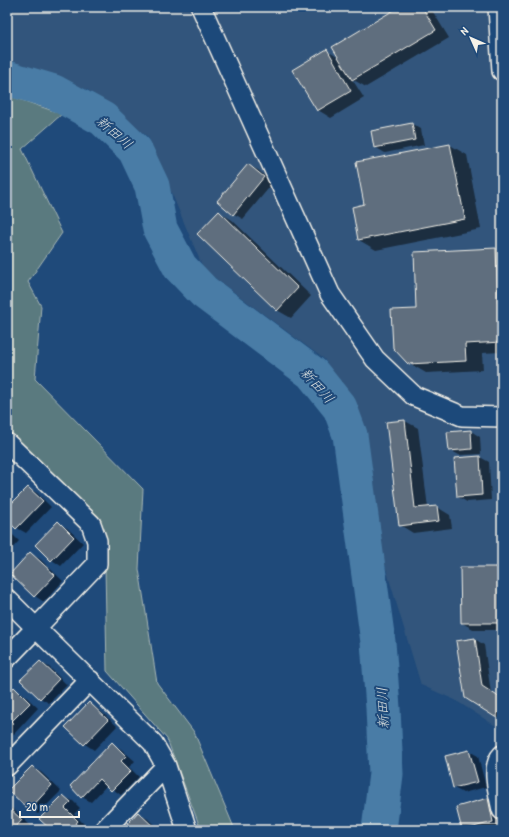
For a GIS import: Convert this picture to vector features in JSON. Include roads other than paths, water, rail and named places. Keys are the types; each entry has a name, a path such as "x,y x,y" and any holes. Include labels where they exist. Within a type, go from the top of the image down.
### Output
{"street":[{"path":"201,7 330,294 375,359 414,396 462,416 502,417"},
{"path":"498,7 502,71"},
{"path":"7,443 91,524 97,541 97,564 7,658"},
{"path":"7,599 154,743 166,766 187,830"},
{"path":"7,766 90,680"},
{"path":"502,755 499,758 496,778 502,810"},
{"path":"104,830 166,766"}],"waterway":[{"name":"新田川","path":"7,78 54,92 103,119 135,150 152,186 160,229 180,267 204,292 312,373 340,408 350,435 378,642 386,774 379,830"}]}
